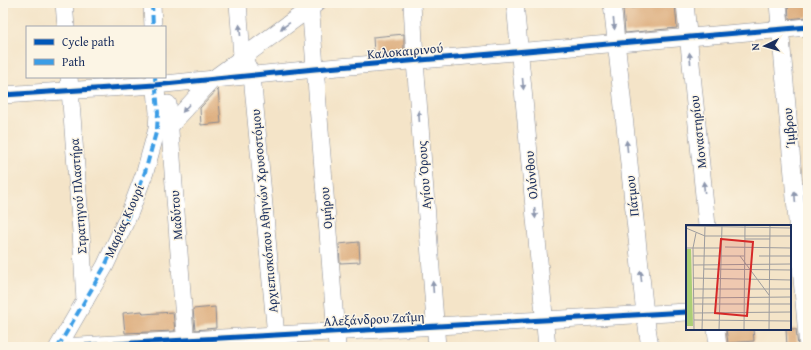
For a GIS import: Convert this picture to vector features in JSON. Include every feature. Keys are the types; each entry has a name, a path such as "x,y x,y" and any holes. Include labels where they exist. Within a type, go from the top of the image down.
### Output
{"street":[{"path":"64,3 66,26"},
{"path":"152,3 153,26"},
{"path":"238,3 242,56 252,75"},
{"name":"Αγίου Όρους","path":"412,3 415,61 437,347"},
{"name":"Ολύνθου","path":"516,3 547,347"},
{"name":"Πάτμου","path":"612,3 645,314 650,347"},
{"name":"Μοναστηρίου","path":"685,3 708,225"},
{"name":"Ίμβρου","path":"778,3 800,306 808,347"},
{"path":"170,127 213,79 242,56 313,5"},
{"name":"Ομήρου","path":"313,5 315,69 337,339"},
{"name":"Καλοκαιρινού","path":"3,95 70,84 213,79 808,27"},
{"name":"Αρχιεπισκόπου Αθηνών Χρυσοστόμου","path":"252,75 276,341"},
{"name":"Μαδύτου","path":"159,82 170,127 186,344"},
{"name":"Μαρίας Κιουρί","path":"58,347 108,259 130,212 146,172 157,129 159,82"},
{"name":"Στρατηγού Πλαστήρα","path":"70,84 85,301"},
{"name":"Αλεξάνδρου Ζαΐμη","path":"62,347 337,339 436,326 686,312"},
{"path":"716,330 718,347"}],"building":[{"path":"675,3 677,28 625,33 623,9 649,6 649,4"},
{"path":"788,3 808,3 808,17 789,19"},
{"path":"404,34 404,51 374,54 373,37"},
{"path":"218,89 221,123 201,125 200,108"},
{"path":"359,242 360,262 340,263 339,244"},
{"path":"215,307 216,328 195,330 193,309"},
{"path":"142,311 143,314 173,312 175,331 125,333 123,313"},
{"path":"796,329 798,347 787,347 786,330"},
{"path":"726,330 753,330 754,341 728,343"}],"marked path":[{"path":"152,3 153,26"},
{"path":"58,347 105,266 130,212 145,172 157,129 158,113 155,78"}],"cycle path":[{"path":"3,95 155,85 315,69 808,27"},
{"path":"62,347 686,312"}]}
